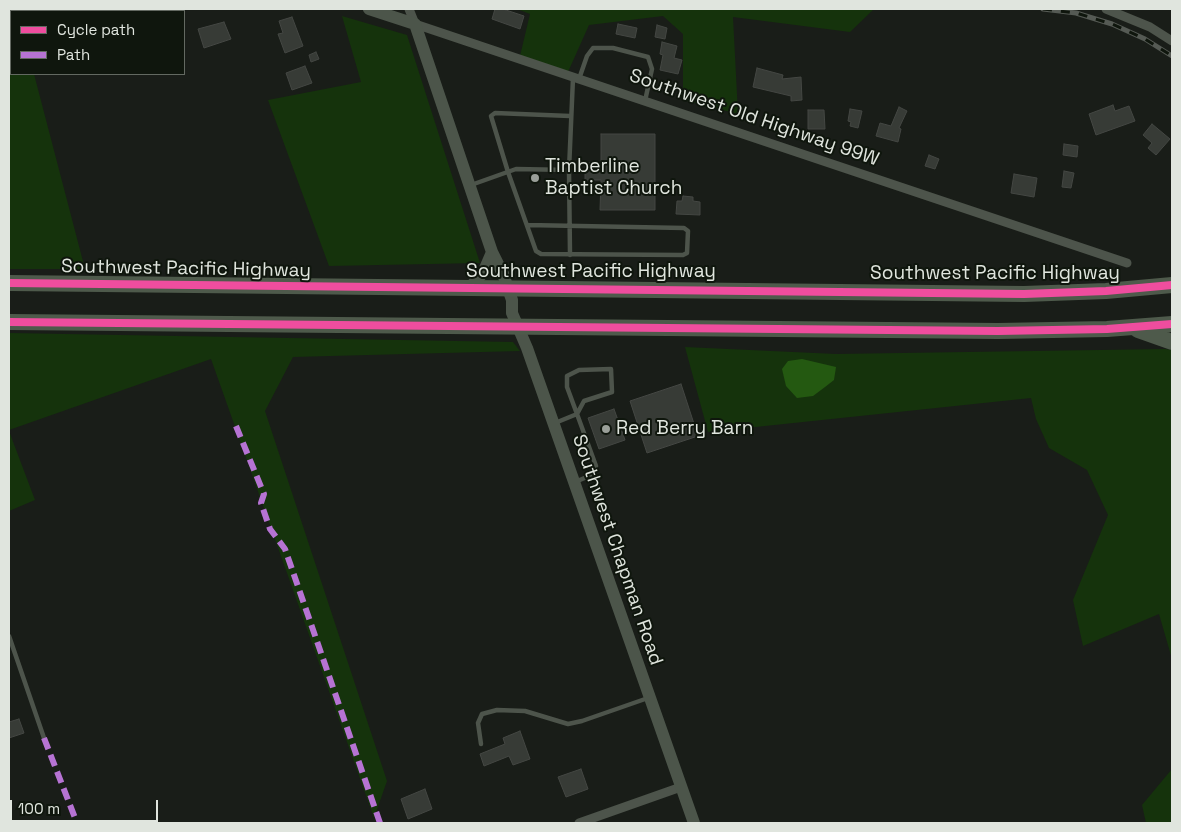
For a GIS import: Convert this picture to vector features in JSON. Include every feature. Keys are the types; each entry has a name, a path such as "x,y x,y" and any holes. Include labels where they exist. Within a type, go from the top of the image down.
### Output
{"highway":[{"name":"Southwest Pacific Highway","path":"9,283 1024,294 1106,291 1172,285"},
{"path":"9,322 998,331 1172,324"},
{"path":"1131,327 1172,342"}],"street":[{"name":"Southwest Old Highway 99W","path":"369,9 1128,263"},
{"path":"409,9 415,24"},
{"path":"1106,9 1150,27 1172,41"},
{"name":"Southwest Chapman Road","path":"415,24 492,252 508,288 512,300 512,313 574,482 694,823"},
{"path":"469,288 484,272 492,252"},
{"path":"579,823 682,787"}],"lane":[{"path":"570,254 570,116 576,78 593,48 613,48 644,56 651,62 652,68 645,101"},
{"path":"527,225 684,228 688,231 687,253 683,255 541,254 536,251 508,172 491,116 495,113 570,116"},
{"path":"470,185 516,169 569,170"},
{"path":"553,424 577,414 584,402 612,392 611,369 579,370 568,376 567,386 577,414 596,466 594,474 574,482"},
{"path":"9,636 44,738"},
{"path":"481,744 478,723 482,714 498,710 524,711 568,724 582,721 649,697"}],"shaded area":[{"path":"517,9 874,9 850,32 733,17 738,114 683,100 683,34 663,16 589,25 568,72 520,56 530,14"},
{"path":"342,16 407,35 480,263 329,266 268,100 361,82"},
{"path":"9,58 10,75 34,75 85,269 9,269"},
{"path":"9,333 513,342 520,351 293,357 265,411 387,781 374,818 211,359 9,430"},
{"path":"685,347 836,354 1172,350 1172,659 1159,614 1083,646 1073,600 1108,515 1087,470 1049,448 1036,419 1031,398 708,432"},
{"path":"802,359 836,367 834,380 813,396 797,398 786,386 782,369 788,361"},
{"path":"9,431 35,500 9,511"},
{"path":"1172,769 1172,823 1146,823 1142,805"}],"building":[{"path":"495,9 503,9 524,16 520,29 492,19"},
{"path":"292,17 303,46 285,53 278,34 283,33 279,21"},
{"path":"224,22 231,39 204,48 198,29"},
{"path":"618,24 637,28 635,38 616,34"},
{"path":"657,25 667,28 665,39 655,37"},
{"path":"662,42 677,46 674,58 682,60 678,74 660,70 663,55 660,54"},
{"path":"316,52 319,59 311,62 309,55"},
{"path":"305,66 312,83 292,90 286,73"},
{"path":"757,68 783,75 782,79 801,77 802,100 791,101 791,96 753,87"},
{"path":"1113,105 1115,111 1129,106 1135,121 1096,135 1089,114"},
{"path":"899,107 907,111 899,128 901,129 898,142 876,136 880,123 891,126"},
{"path":"850,109 862,111 858,128 850,126 851,122 848,121"},
{"path":"808,110 824,110 825,129 808,129"},
{"path":"1152,124 1170,139 1156,155 1148,148 1152,143 1143,135"},
{"path":"601,134 655,134 655,210 600,210 601,180 585,180 585,163 601,163"},
{"path":"1064,144 1078,146 1077,157 1063,155"},
{"path":"929,155 939,159 935,169 925,166"},
{"path":"1064,171 1074,173 1071,188 1062,187"},
{"path":"1014,174 1037,178 1034,197 1011,193"},
{"path":"683,196 693,197 693,201 700,202 700,215 676,214 677,201 682,201"},
{"path":"681,384 698,436 647,453 630,401"},
{"name":"Red Berry Barn","path":"614,409 625,440 599,449 588,418"},
{"path":"19,719 24,733 9,738 9,722"},
{"path":"520,731 530,759 513,765 509,756 484,766 480,754 505,744 503,738"},
{"path":"581,769 588,789 566,797 558,777"},
{"path":"425,789 432,809 408,819 401,799"}],"railway":[{"path":"1043,9 1076,13 1112,24 1145,39 1172,56"}],"marked path":[{"path":"236,426 264,494 261,503 270,529 285,549 380,823"},
{"path":"44,738 77,823"}],"cycle path":[{"path":"9,283 1024,294 1106,291 1172,285"},
{"path":"9,322 998,331 1107,329 1172,324"}],"place":[{"name":"Timberline Baptist Church","path":"535,178"},
{"name":"Red Berry Barn","path":"606,429"}]}
